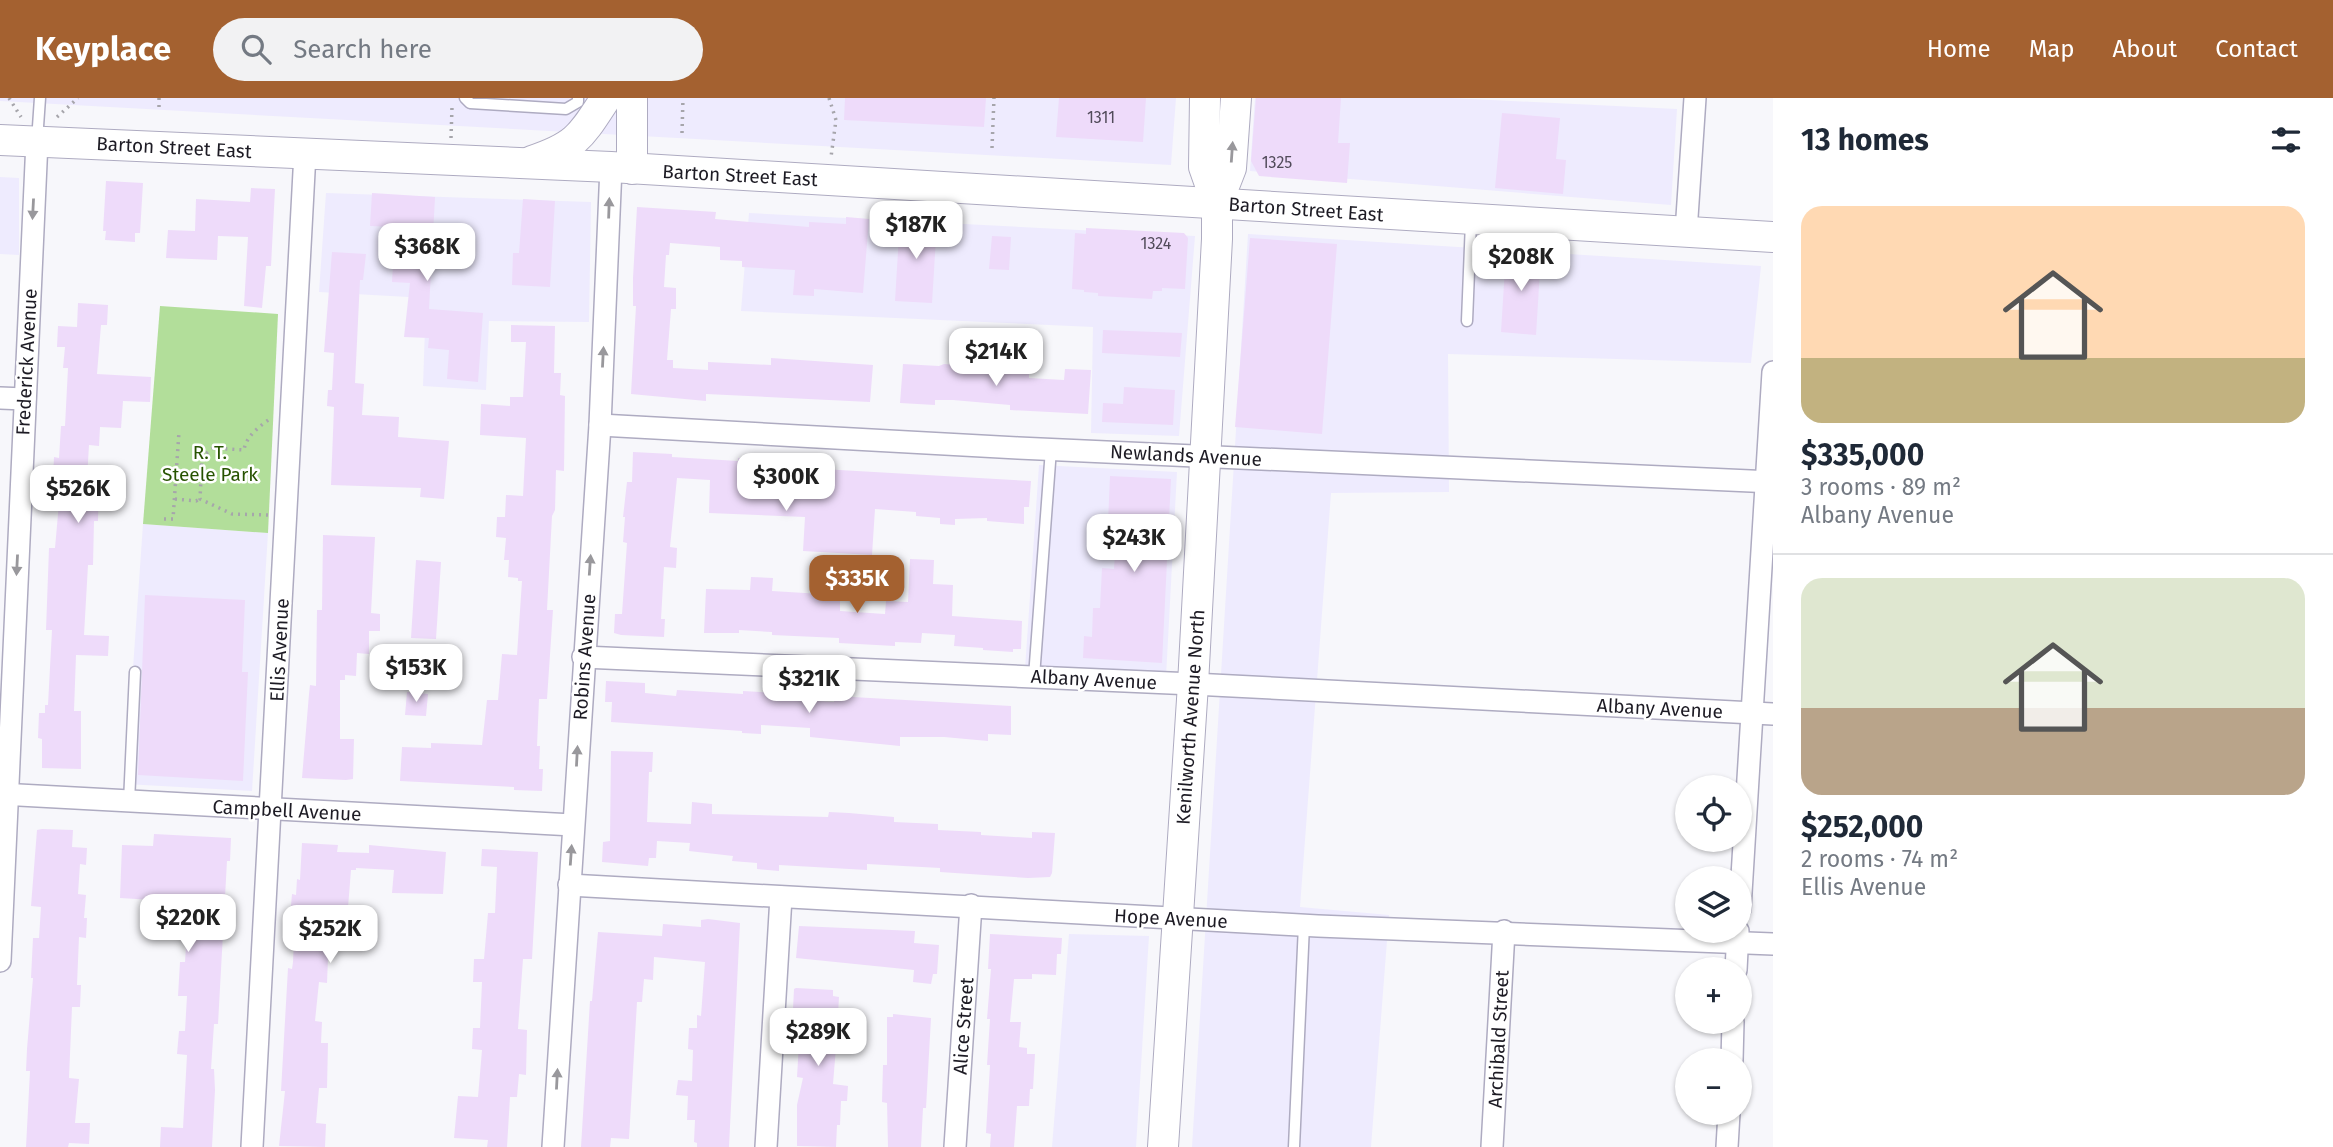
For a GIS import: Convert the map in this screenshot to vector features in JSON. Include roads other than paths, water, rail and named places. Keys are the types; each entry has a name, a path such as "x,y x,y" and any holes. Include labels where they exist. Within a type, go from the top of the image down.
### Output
{"main road":[{"path":"524,164 558,152 581,136 606,98"},
{"path":"622,168 632,98"},
{"name":"Kenilworth Avenue North","path":"1205,98 1204,167 1217,204"},
{"name":"Kenilworth Avenue North","path":"1163,1147 1193,684 1217,204 1231,168 1236,98"},
{"name":"Barton Street East","path":"0,140 622,168 1773,237"}],"street":[{"path":"1686,232 1695,98"},
{"name":"Frederick Avenue","path":"0,961 3,795 37,141"},
{"name":"Ellis Avenue","path":"251,1147 305,153"},
{"name":"Robins Avenue","path":"553,1147 583,657 622,168"},
{"path":"1745,866 1762,714 1773,372"},
{"path":"0,398 25,399"},
{"name":"Newlands Avenue","path":"600,425 1769,482"},
{"name":"Albany Avenue","path":"583,657 1193,684 1762,714"},
{"name":"Campbell Avenue","path":"3,795 573,825"},
{"name":"Hope Avenue","path":"569,886 971,905 1304,925 1675,935"},
{"path":"766,1147 781,897"},
{"name":"Alice Street","path":"955,1147 971,905"},
{"name":"Archibald Street","path":"1492,1147 1504,932"},
{"name":"Hope Avenue","path":"1752,939 1773,944"},
{"path":"1727,1147 1728,1125"}],"lane":[{"path":"37,141 40,98"},
{"path":"465,98 470,103 566,109 578,102 578,98"},
{"path":"1467,320 1471,219"},
{"path":"1034,677 1051,449"},
{"path":"129,802 135,673"},
{"path":"1294,1147 1304,925"}],"park label":[{"name":"R. T. Steele Park","path":"210,463"}]}
